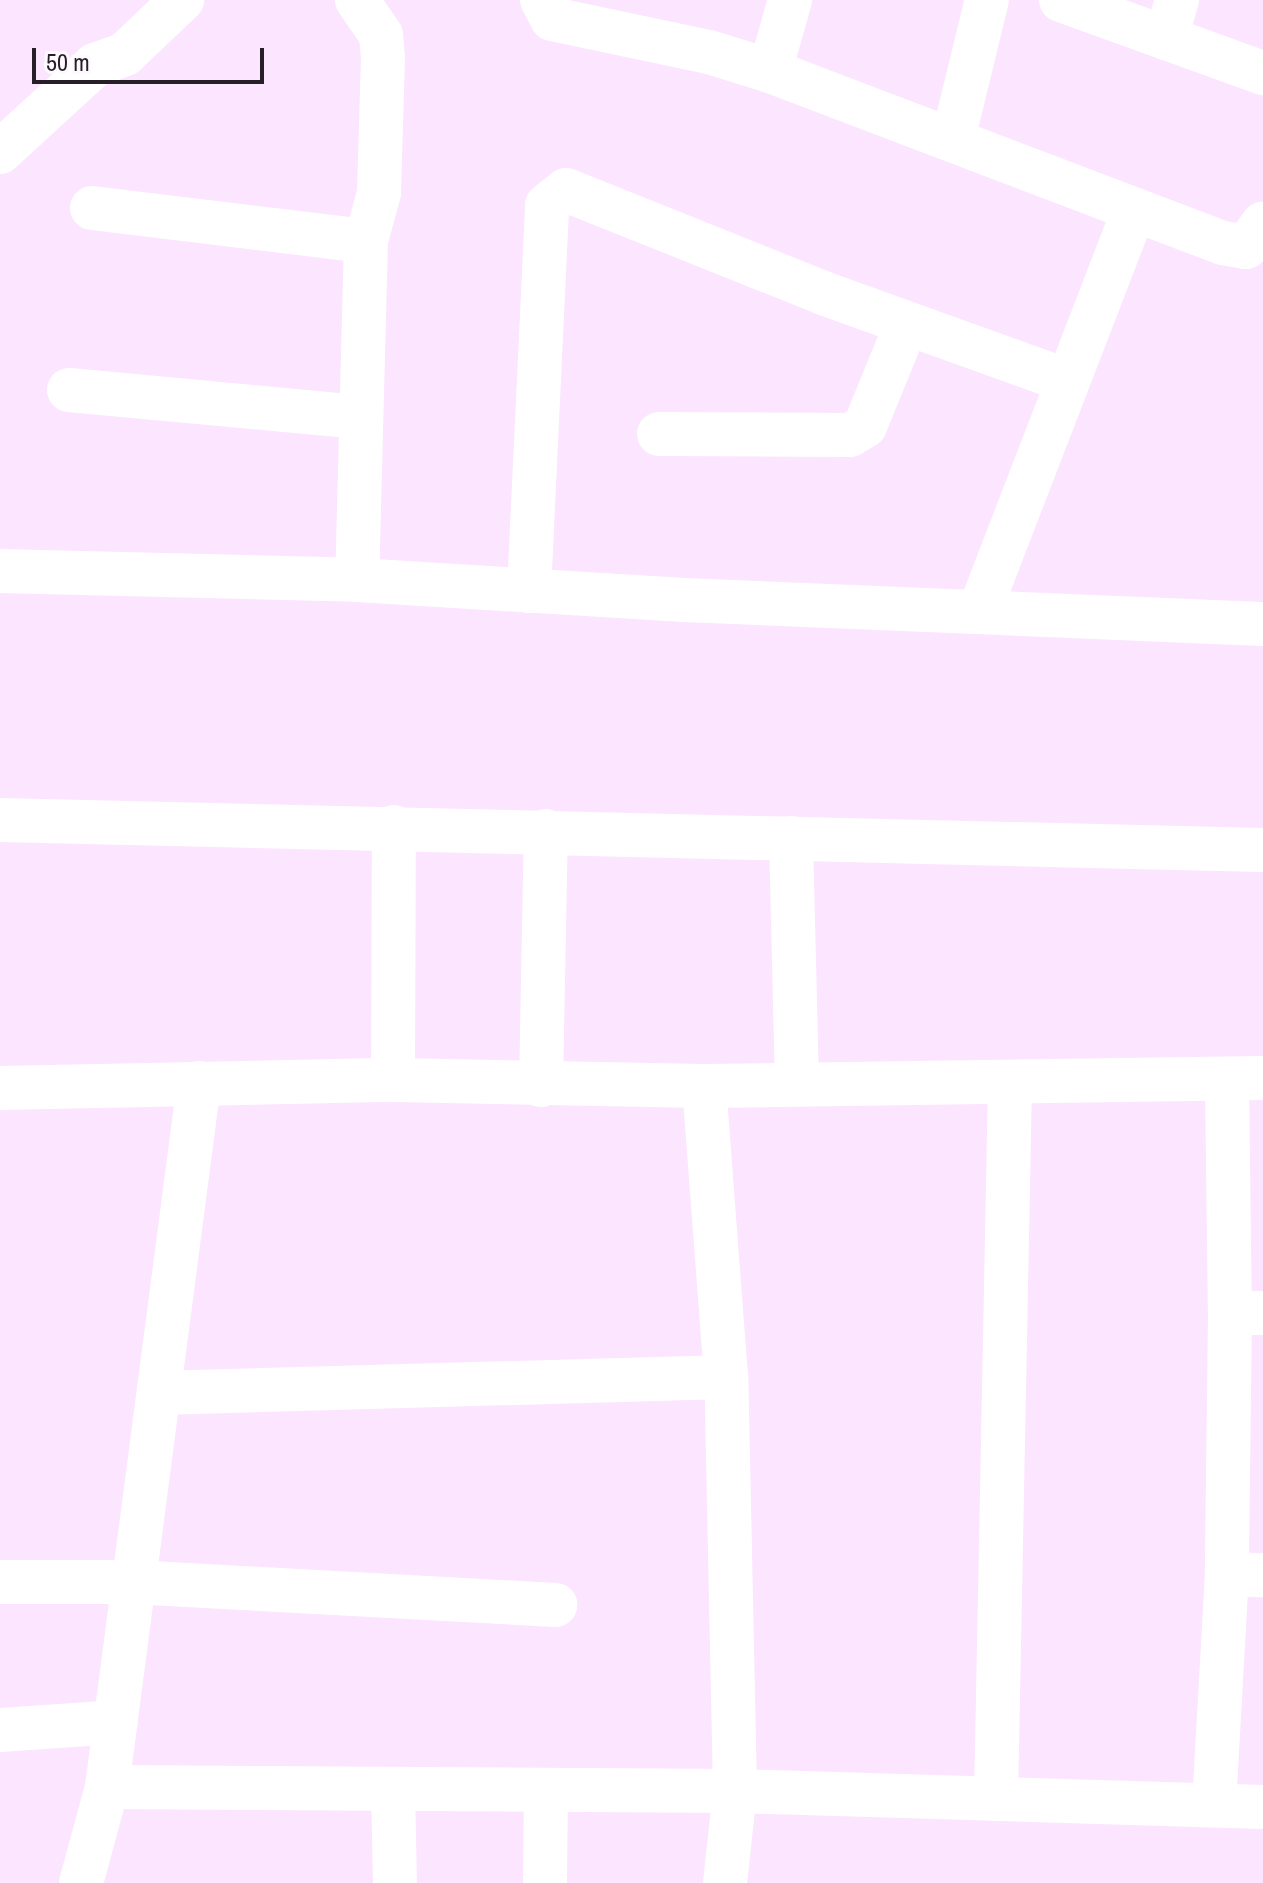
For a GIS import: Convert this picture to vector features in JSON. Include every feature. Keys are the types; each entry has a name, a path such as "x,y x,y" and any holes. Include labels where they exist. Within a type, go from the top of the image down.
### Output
{"street":[{"path":"95,65 103,35 139,0"},
{"path":"0,152 95,65 125,54 182,0"},
{"path":"357,0 381,35 383,57 379,193 366,241 357,580"},
{"path":"542,0 552,19 709,52 770,71 953,139 1133,212 1246,247 1263,224"},
{"path":"770,71 790,0"},
{"path":"953,139 987,0"},
{"path":"1061,0 1172,19 1263,73"},
{"path":"529,591 547,205 554,195 566,190 907,323 1065,380"},
{"path":"92,208 366,241"},
{"path":"979,612 1065,380 1133,212"},
{"path":"659,434 850,435 865,426 907,323"},
{"path":"69,390 361,417"},
{"path":"0,571 357,580 529,591 1263,624"},
{"path":"0,820 1263,850"},
{"path":"393,1080 394,827"},
{"path":"541,1085 546,831"},
{"path":"791,838 797,1084"},
{"path":"0,1088 393,1080 704,1086 1245,1078 1245,1574 1214,1805"},
{"path":"996,1799 1010,1082"},
{"path":"81,1883 107,1787 199,1083"},
{"path":"704,1086 726,1377 735,1791 725,1883"},
{"path":"160,1393 726,1377"},
{"path":"0,1582 132,1582 555,1605"},
{"path":"0,1730 116,1722"},
{"path":"107,1787 735,1791 1263,1807"},
{"path":"393,1789 395,1883"},
{"path":"545,1883 546,1790"}]}
